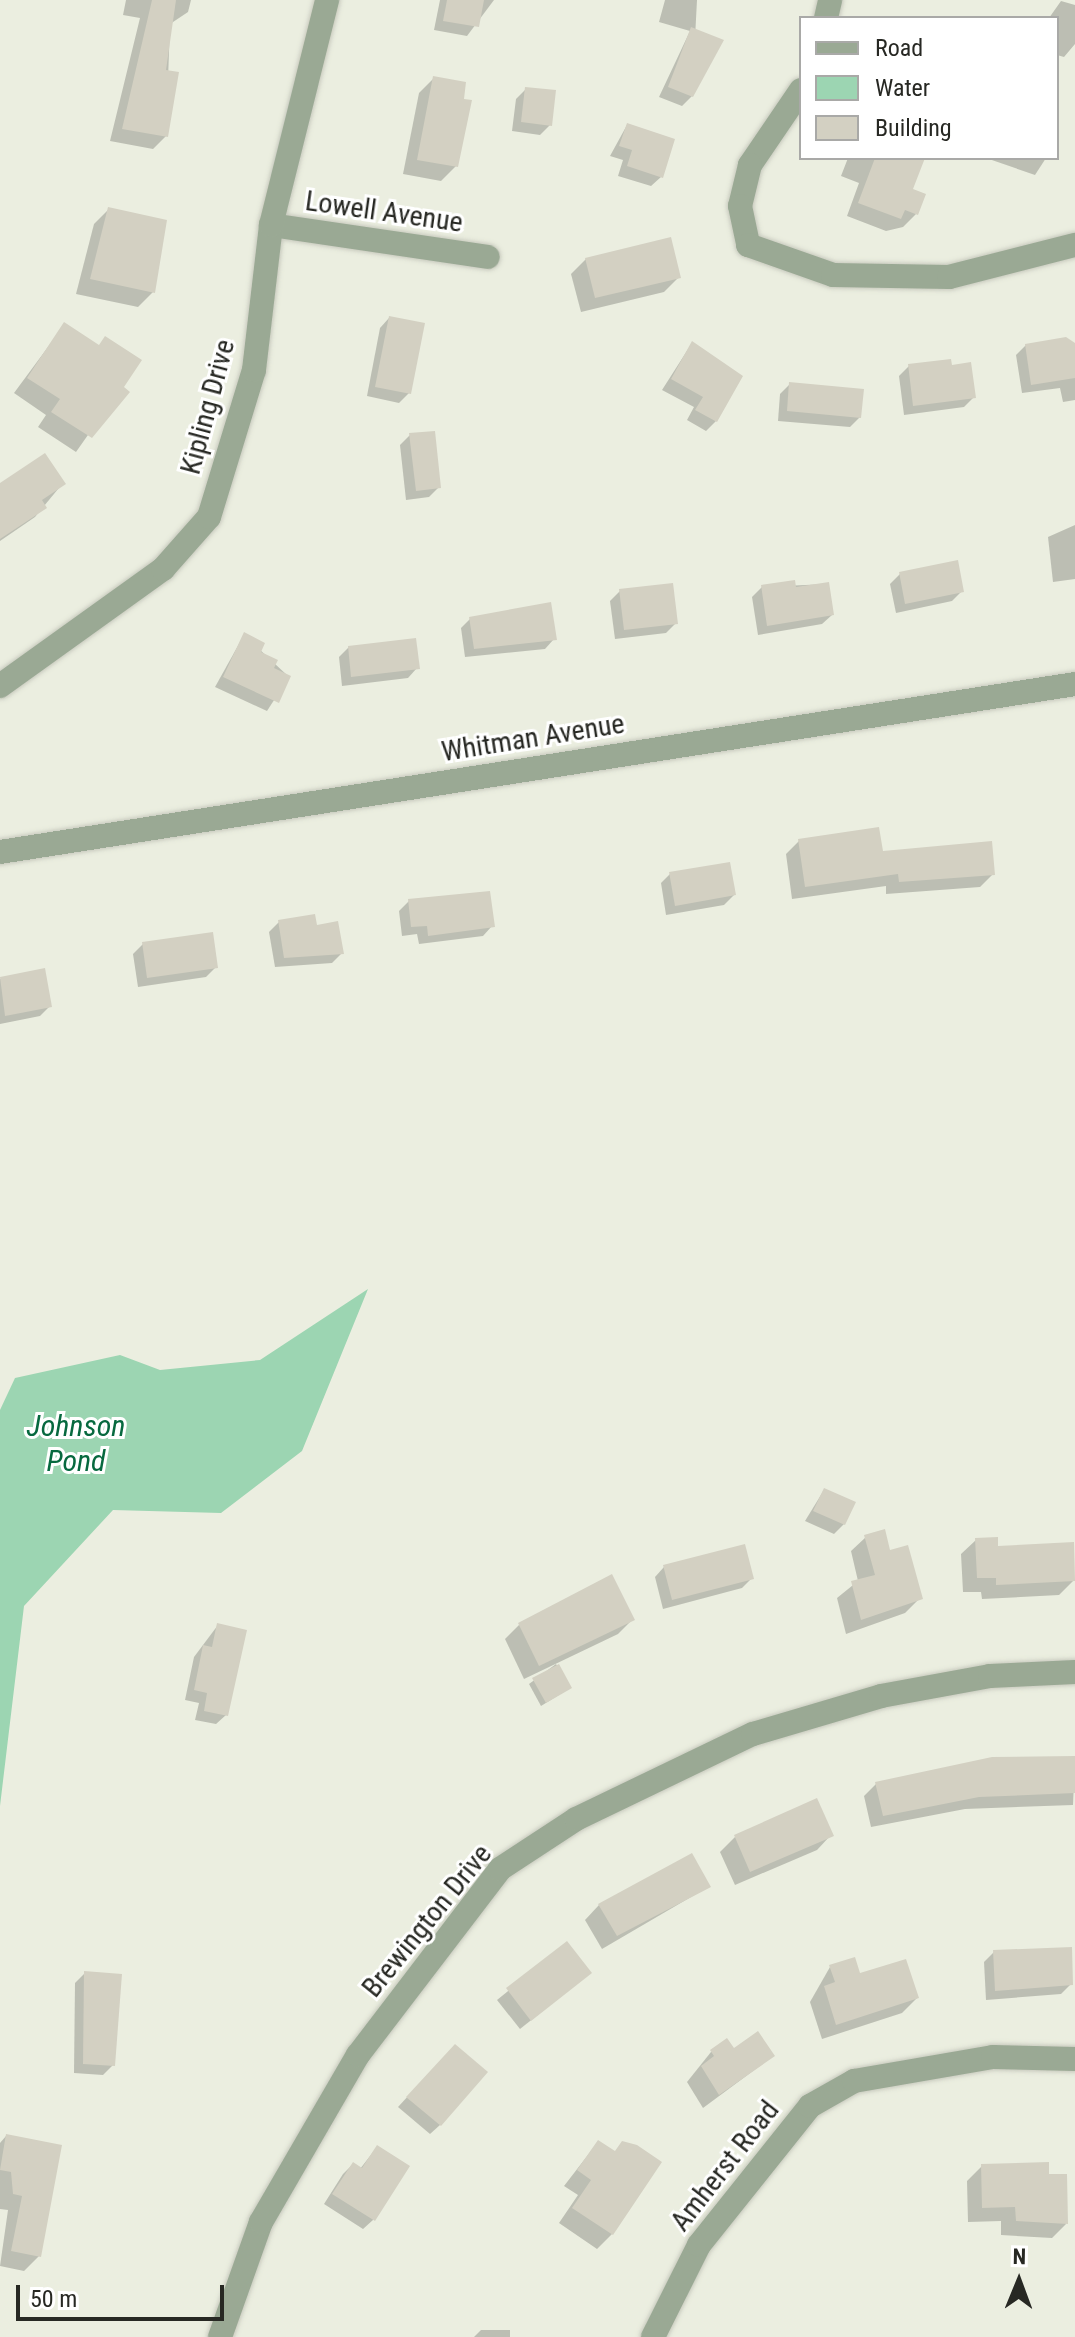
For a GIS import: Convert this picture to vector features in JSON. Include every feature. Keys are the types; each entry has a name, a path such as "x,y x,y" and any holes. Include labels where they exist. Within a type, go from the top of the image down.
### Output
{"street":[{"name":"Kipling Drive","path":"0,686 163,569 209,517 254,370 271,225 327,0"},
{"path":"799,93 750,165 740,206 748,245 833,275 949,277 1075,245"},
{"name":"Lowell Avenue","path":"271,225 488,257"},
{"name":"Whitman Avenue","path":"0,852 1075,684"},
{"name":"Brewington Drive","path":"220,2337 261,2222 358,2055 500,1869 576,1819 753,1734 881,1696 990,1676 1075,1672"},
{"name":"Amherst Road","path":"653,2337 699,2245 810,2106 854,2081 993,2057 1075,2059"}],"water":[{"name":"Johnson Pond","path":"368,1289 302,1451 221,1513 113,1510 24,1606 0,1806 0,1410 15,1378 120,1355 160,1370 260,1360"}],"building":[{"path":"152,0 176,0 166,70 179,72 168,137 122,129"},
{"path":"447,0 484,0 479,27 443,21"},
{"path":"691,27 724,40 693,97 668,87"},
{"path":"433,76 466,82 464,99 472,100 458,167 417,160"},
{"path":"525,87 556,90 552,126 521,122"},
{"path":"627,123 675,139 663,178 627,166 632,150 619,146"},
{"path":"874,160 924,160 913,189 926,194 918,215 905,210 901,219 858,203"},
{"path":"108,207 167,220 155,293 90,279"},
{"path":"671,237 681,278 595,298 585,258"},
{"path":"389,316 425,323 411,394 375,387"},
{"path":"64,322 99,345 105,336 142,360 124,387 130,392 92,438 51,412 60,399 27,378"},
{"path":"1066,337 1075,343 1075,378 1031,385 1025,344"},
{"path":"692,341 743,376 717,422 695,410 703,397 671,379"},
{"path":"951,359 952,365 971,362 976,398 913,406 908,364"},
{"path":"789,382 864,389 861,418 787,411"},
{"path":"435,431 441,488 416,491 409,433"},
{"path":"45,453 66,484 42,500 47,508 0,539 0,483"},
{"path":"958,560 964,592 905,604 899,572"},
{"path":"795,580 796,587 829,582 834,615 767,626 761,585"},
{"path":"673,583 678,624 624,630 619,589"},
{"path":"551,602 557,640 474,649 469,617"},
{"path":"244,632 265,643 261,652 278,660 274,668 291,676 279,703 223,677"},
{"path":"416,638 420,669 351,677 348,646"},
{"path":"879,827 883,851 992,841 995,875 899,882 898,874 805,887 798,839"},
{"path":"730,862 736,895 675,906 669,872"},
{"path":"490,891 495,927 428,936 427,926 411,927 408,899"},
{"path":"315,914 317,925 338,921 344,954 284,958 278,920"},
{"path":"213,932 218,968 147,978 142,942"},
{"path":"45,968 52,1007 5,1016 0,977"},
{"path":"824,1488 856,1502 845,1525 813,1511"},
{"path":"885,1529 890,1550 908,1545 923,1599 861,1620 851,1581 875,1575 864,1535"},
{"path":"998,1537 998,1546 1074,1542 1075,1581 996,1585 996,1578 977,1578 975,1538"},
{"path":"745,1544 754,1579 672,1600 663,1565"},
{"path":"612,1574 635,1620 539,1666 518,1623"},
{"path":"217,1623 247,1630 228,1716 204,1711 207,1693 194,1690 203,1645 212,1647"},
{"path":"559,1664 572,1688 546,1703 532,1678"},
{"path":"1075,1756 1075,1793 979,1797 883,1816 875,1782 992,1757"},
{"path":"817,1798 834,1836 750,1872 734,1835"},
{"path":"692,1853 711,1887 617,1936 598,1904"},
{"path":"567,1941 592,1973 531,2021 506,1988"},
{"path":"1072,1947 1073,1985 995,1991 993,1950"},
{"path":"855,1957 860,1973 906,1959 919,1998 836,2025 824,1986 835,1982 829,1965"},
{"path":"84,1971 122,1974 115,2066 83,2064"},
{"path":"758,2031 775,2056 719,2095 701,2066 714,2056 710,2050 727,2038 734,2048"},
{"path":"455,2044 488,2072 441,2126 406,2097"},
{"path":"6,2134 62,2145 41,2257 11,2251 22,2196 13,2194 11,2172 0,2170"},
{"path":"598,2140 615,2151 622,2141 637,2145 662,2162 613,2235 572,2208 591,2180 577,2170"},
{"path":"377,2145 410,2166 375,2221 332,2194 353,2162 362,2168"},
{"path":"1049,2162 1049,2174 1067,2174 1068,2224 1016,2221 1015,2207 982,2208 981,2164"}]}
